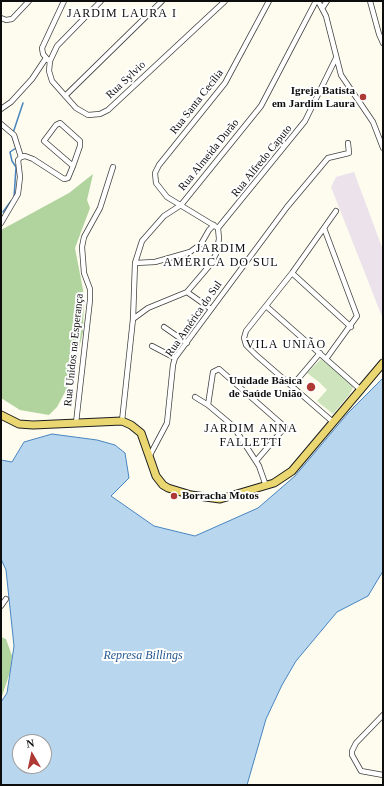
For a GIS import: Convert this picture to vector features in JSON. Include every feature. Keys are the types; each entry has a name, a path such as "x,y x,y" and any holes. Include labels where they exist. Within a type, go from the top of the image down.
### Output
{"main road":[{"path":"1,415 19,424 33,425 122,421 131,425 141,433 158,480 168,488 209,499 220,499 266,486 280,480 292,471 383,363"}],"street":[{"path":"2,20 14,18 28,1"},
{"name":"Rua Sylvio","path":"64,1 42,48 48,60 50,76 56,86 84,114 91,115 103,113 225,1"},
{"path":"1,109 11,102 48,60 57,46 101,1"},
{"path":"65,96 162,1"},
{"name":"Rua Santa Cecília","path":"216,227 167,197 159,188 155,178 157,169 225,83 269,1"},
{"path":"317,1 323,7 341,75 373,122 383,148"},
{"name":"Rua Almeida Durão","path":"122,421 133,319 135,263 137,252 146,236 164,216 181,205 261,106 317,1"},
{"path":"323,7 328,1"},
{"path":"371,1 379,34 383,43"},
{"name":"Rua Alfredo Caputo","path":"135,263 155,262 190,252 201,244 209,230 216,227 305,121 336,58"},
{"path":"20,157 33,159 64,179 69,177 73,166 80,141 60,123 56,124 44,141 73,166"},
{"path":"1,124 12,134 20,157 18,160 20,177 18,194 1,223"},
{"name":"Rua América do Sul","path":"150,455 167,423 175,358 287,207 328,158 331,156 349,153 348,143"},
{"name":"Rua Unidos na Esperança","path":"76,423 90,300 90,289 84,273 82,247 84,237 100,208 113,167"},
{"path":"333,422 244,342 244,338 246,331 292,273 336,211"},
{"path":"133,319 148,308 187,292 210,265 216,254 219,239 216,227"},
{"path":"324,228 356,310 356,319 326,359"},
{"path":"292,273 351,327"},
{"path":"187,292 211,309"},
{"path":"266,306 361,390"},
{"path":"164,327 186,343"},
{"path":"152,346 175,358"},
{"path":"292,386 320,353"},
{"path":"208,404 213,372 216,369 223,371 285,427 256,461"},
{"path":"195,397 208,404 233,426 256,461 262,472 266,486"},
{"path":"1,606 6,599"},
{"path":"383,716 356,743 352,751 352,755 361,771 383,775"}],"shaded area":[{"path":"354,172 383,250 383,319 331,187 336,177"}],"green space":[{"path":"93,174 87,200 90,208 75,248 84,295 83,332 71,381 57,407 49,415 20,410 1,398 1,230 69,193"},
{"path":"321,359 351,383 353,388 333,414 317,401 327,390 307,373"},
{"path":"1,637 6,639 12,656 10,672 1,699"}],"water":[{"name":"Represa Billings","path":"383,378 383,571 368,596 337,612 296,661 282,685 266,719 247,785 1,785 1,702 7,693 14,646 6,570 1,559 1,460 12,462 24,442 52,434 97,440 115,445 125,453 129,478 111,496 154,526 195,536 258,508 295,476 348,413"}],"waterway":[{"path":"14,198 16,167 12,161 10,152 16,148 12,136 23,103"},
{"path":"3,212 11,201"}],"place":[{"name":"Igreja Batista em Jardim Laura","path":"363,97"},
{"name":"Unidade Básica de Saúde União","path":"311,387"},
{"name":"Borracha Motos","path":"174,496"}],"district":[{"name":"JARDIM LAURA I","path":"122,14"},
{"name":"JARDIM AMÉRICA DO SUL","path":"221,256"},
{"name":"VILA UNIÃO","path":"286,345"},
{"name":"JARDIM ANNA FALLETTI","path":"251,436"}]}
